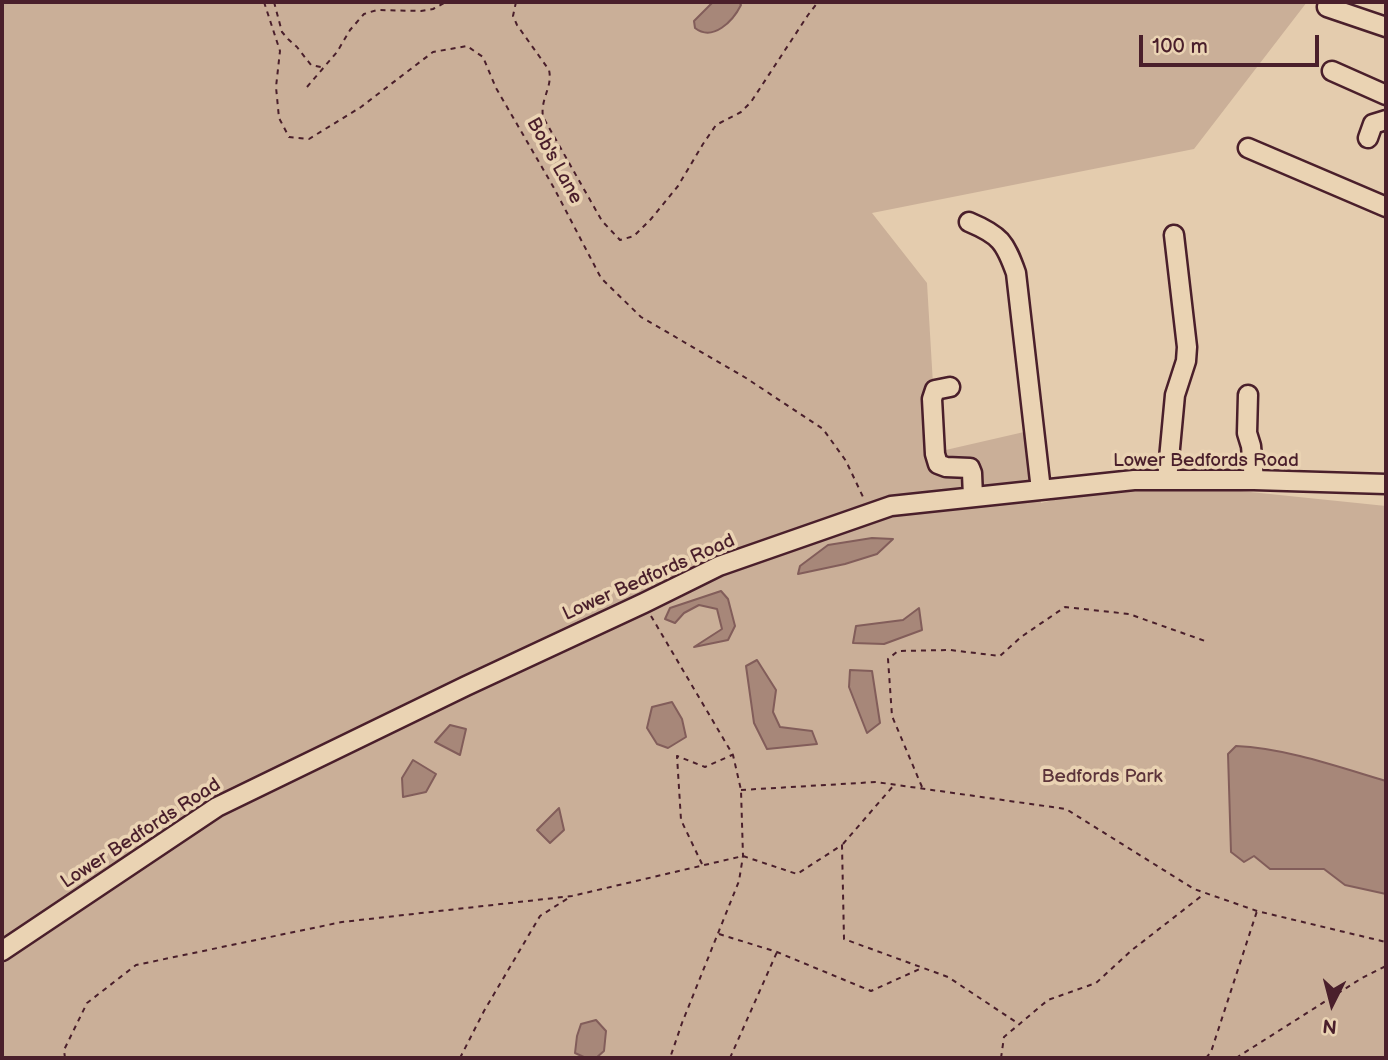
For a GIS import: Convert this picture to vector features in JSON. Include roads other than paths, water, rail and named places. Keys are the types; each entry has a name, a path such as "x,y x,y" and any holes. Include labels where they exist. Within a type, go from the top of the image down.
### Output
{"street":[{"path":"1327,6 1386,27"},
{"path":"1332,71 1386,95"},
{"path":"1368,138 1373,124 1386,120"},
{"path":"1248,148 1386,208"},
{"path":"969,222 994,234 1002,242 1016,273 1041,490"},
{"path":"1167,480 1175,395 1186,361 1187,346 1174,235"},
{"path":"950,387 935,390 932,399 935,454 939,464 946,467 970,468 973,497"},
{"path":"1248,395 1247,433 1254,480"},
{"name":"Lower Bedfords Road","path":"2,950 217,807 719,566 891,506 1134,480 1386,484"}],"park label":[{"name":"Bedfords Park","path":"1102,777"}]}
